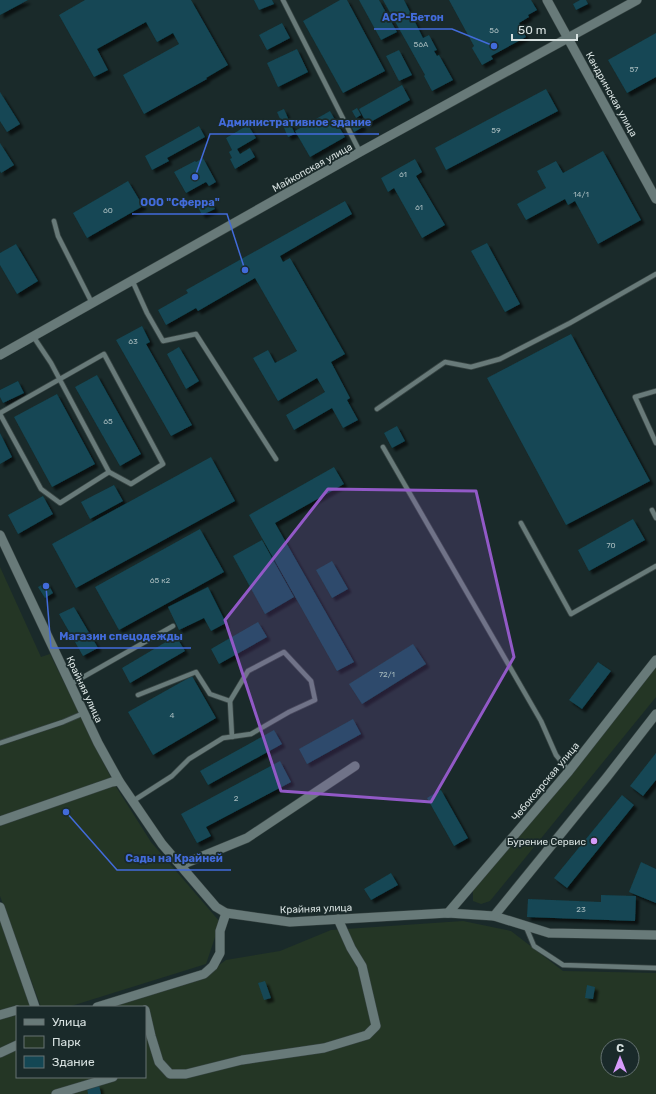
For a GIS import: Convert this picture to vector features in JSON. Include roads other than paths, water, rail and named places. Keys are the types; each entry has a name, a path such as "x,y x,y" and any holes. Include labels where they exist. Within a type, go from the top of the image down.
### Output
{"street":[{"name":"Кандринская улица","path":"547,0 656,199"},
{"name":"Майкопская улица","path":"1,352 33,336 360,152 637,0"},
{"name":"Крайняя улица","path":"0,535 98,743 119,781 162,844 216,907 226,913 290,922 448,913 494,916 549,933 656,935"},
{"name":"Чебоксарская улица","path":"448,913 569,771 656,660"},
{"path":"494,916 656,714"},
{"path":"181,865 246,838 355,766"},
{"path":"0,821 112,782 119,781"},
{"path":"0,907 32,1006"},
{"path":"100,1006 204,974 213,966 220,953 220,931 226,913"},
{"path":"146,1013 159,1062 170,1074 186,1074 242,1060 324,1048 367,1035 376,1026 362,966 351,948 338,919"},
{"path":"141,993 144,1006"},
{"path":"0,1015 16,1010"},
{"path":"0,1053 16,1045"},
{"path":"56,1094 110,1078"}],"lane":[{"path":"283,0 360,152"},
{"path":"54,221 58,236 92,303"},
{"path":"377,409 445,362 471,367 500,359 570,323 656,274"},
{"path":"132,280 147,313 163,341 196,334 276,459"},
{"path":"33,336 60,380 109,472 131,484 163,464 104,354 60,380 0,414 41,488 60,503 109,472"},
{"path":"656,391 635,397 656,443"},
{"path":"383,447 541,721 556,755 569,771"},
{"path":"652,510 656,518"},
{"path":"521,523 571,614 656,566"},
{"path":"71,684 173,626"},
{"path":"133,801 172,776 189,759 223,738 232,737 251,734 289,712 314,700 311,681 284,652 248,671 230,701 232,737"},
{"path":"138,696 196,672 210,694 230,701"},
{"path":"0,743 63,722 84,713"},
{"path":"525,925 534,946 563,965 656,968"}],"place":[{"name":"АСР-Бетон","path":"494,46"},
{"name":"Административное здание","path":"195,177"},
{"name":"ООО \"Сферра\"","path":"245,270"},
{"name":"Магазин спецодежды","path":"46,586"},
{"name":"Сады на Крайней","path":"66,812"},
{"name":"Бурение Сервис","path":"594,841"}]}
